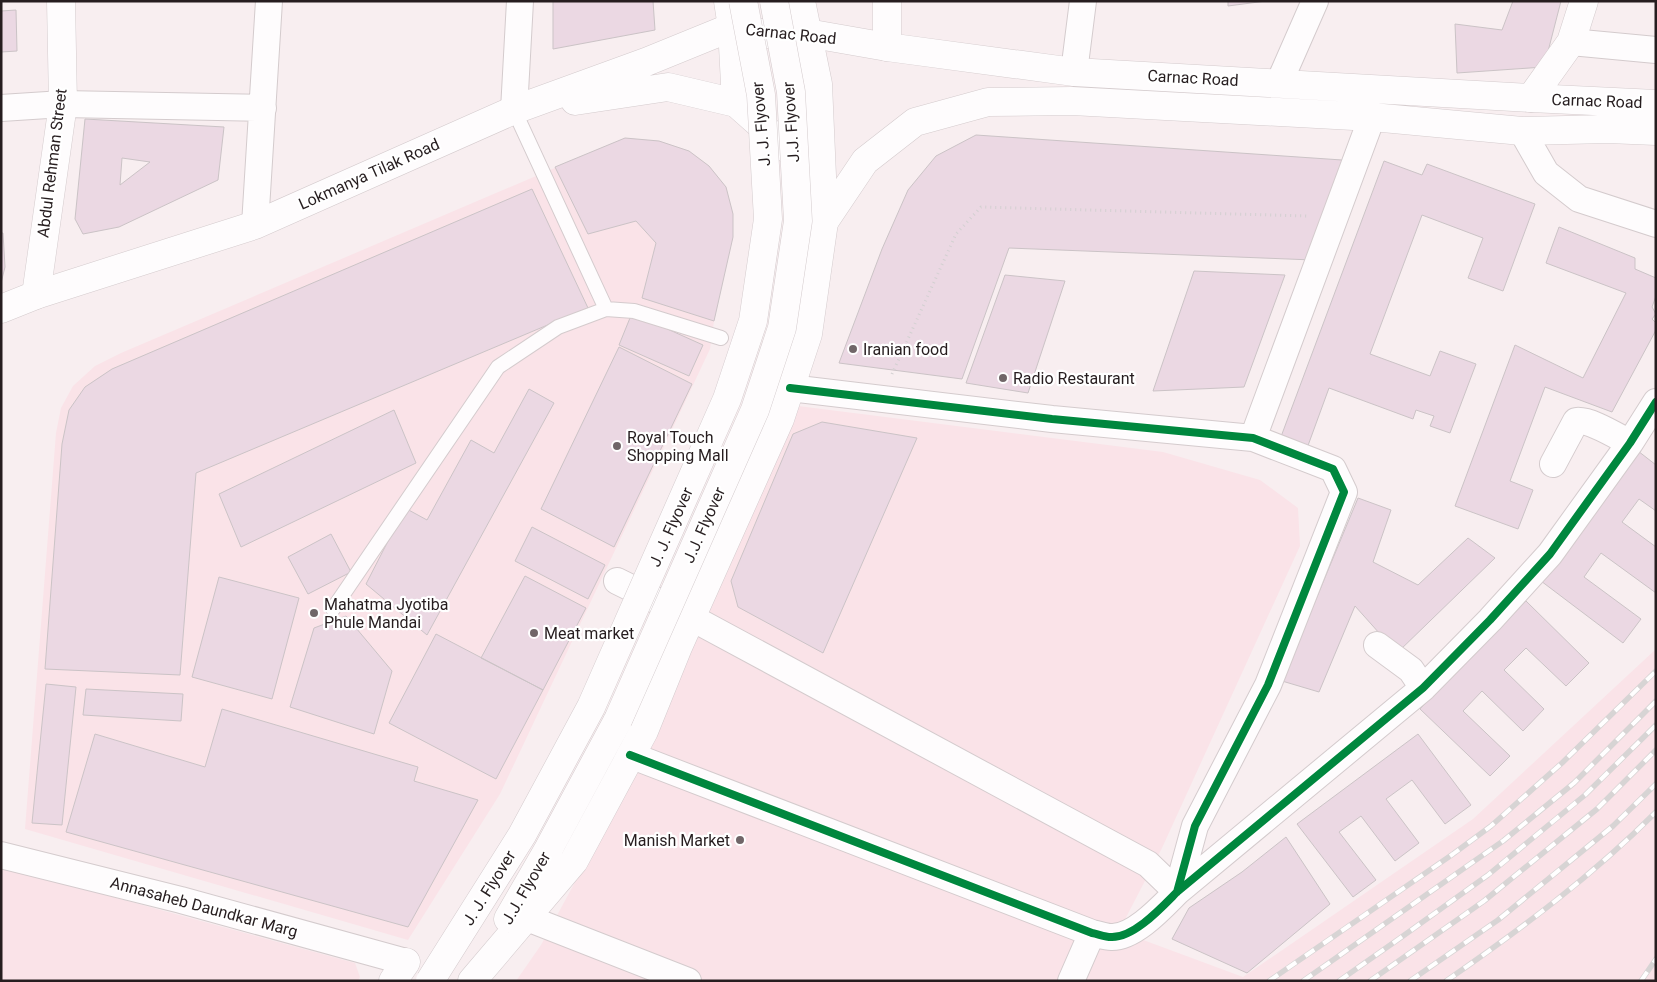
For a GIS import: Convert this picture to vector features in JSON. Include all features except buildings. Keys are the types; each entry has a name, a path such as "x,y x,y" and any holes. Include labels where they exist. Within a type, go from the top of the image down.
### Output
{"main road":[{"name":"Abdul Rehman Street","path":"36,295 63,104 61,1"},
{"name":"J. J. Flyover","path":"430,981 522,834 591,707 727,399 753,321 768,219 761,95 743,1"},
{"name":"J.J. Flyover","path":"472,981 550,848 618,720 755,410 782,328 798,221 791,92 774,1"},
{"path":"472,981 574,861 644,731 780,419 808,334 824,222 818,84 801,1"},
{"path":"887,1 887,47"},
{"path":"1530,98 1571,42 1584,1"},
{"name":"Lokmanya Tilak Road","path":"1,309 36,295 255,225 514,110 646,62 730,14"},
{"path":"730,14 736,103"},
{"name":"Carnac Road","path":"730,14 766,34 808,33 887,47 1074,72 1656,104"},
{"path":"514,110 668,87 736,103 799,159 824,222"},
{"name":"Carnac Road","path":"824,222 865,161 915,122 988,102 1072,101 1372,117 1522,131 1608,129 1656,131"}],"street":[{"path":"255,225 269,1"},
{"path":"514,110 520,1"},
{"path":"1074,72 1083,1"},
{"path":"1279,83 1315,1"},
{"path":"1571,42 1656,50"},
{"path":"1,108 63,104 263,108"},
{"path":"1253,438 1372,117"},
{"path":"1522,131 1546,173 1579,198 1656,224"},
{"path":"790,388 1052,419 1253,438 1334,469 1344,492 1268,685 1195,826 1177,892"},
{"path":"630,755 1092,933 1112,937 1126,934 1151,917 1177,892 1423,688 1490,620 1550,554 1630,443 1656,402"},
{"path":"1553,464 1576,421 1582,420 1630,443"},
{"path":"617,581 692,618 1148,864 1177,892"},
{"path":"1377,645 1411,670 1423,688"},
{"name":"Annasaheb Daundkar Marg","path":"1,854 181,900 399,972"},
{"path":"526,918 688,981"},
{"path":"1071,981 1092,933"}],"lane":[{"path":"514,110 606,309"},
{"path":"333,609 498,367 558,327 606,309 634,311 720,338"}],"path":[{"path":"881,399 956,234 980,207 1335,217"}],"shaded area":[{"name":"Mahatma Jyotiba Phule Mandai","path":"625,138 659,141 689,151 709,166 726,187 733,214 733,237 714,321 710,349 500,794 408,940 25,829 56,433 61,408 73,386 95,366 121,353"},
{"path":"798,406 1163,452 1260,480 1298,508 1300,546 1162,848 1119,931 1243,977 1473,819 1656,649 1656,981 516,981 541,945 647,749"},
{"path":"3,867 355,963 360,977 358,981 1,981 1,881"}],"railway":[{"path":"1269,981 1491,826 1562,763 1656,671"},
{"path":"1303,981 1503,841 1574,783 1656,701"},
{"path":"1339,981 1488,875 1585,795 1656,725"},
{"path":"1370,981 1484,901 1597,809 1656,750"},
{"path":"1410,981 1498,920 1613,826 1656,784"},
{"path":"1446,981 1555,901 1632,836 1656,812"},
{"path":"1641,981 1656,959"}],"cycle path":[{"path":"790,388 1052,419 1253,438 1333,469 1344,492 1268,685 1195,826 1177,892"},
{"path":"630,755 1092,933 1109,937 1120,936 1147,921 1177,892 1423,688 1490,620 1550,554 1630,443 1656,402"}],"place":[{"name":"Iranian food","path":"853,349"},
{"name":"Radio Restaurant","path":"1003,378"},
{"name":"Royal Touch Shopping Mall","path":"617,446"},
{"name":"Mahatma Jyotiba Phule Mandai","path":"314,613"},
{"name":"Meat market","path":"534,633"},
{"name":"Manish Market","path":"740,840"}]}
